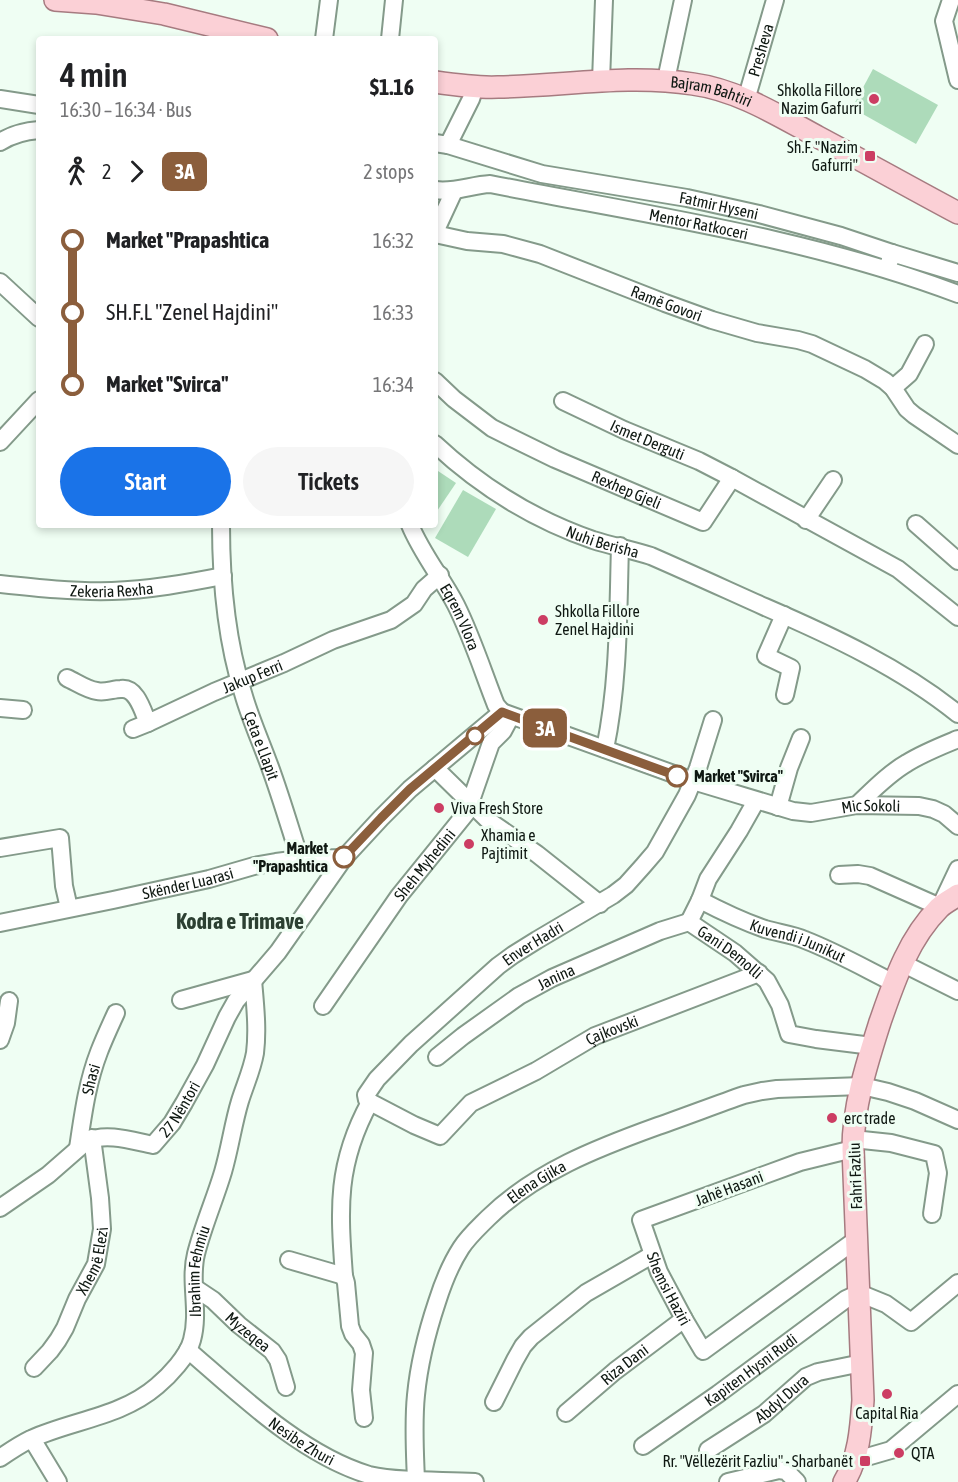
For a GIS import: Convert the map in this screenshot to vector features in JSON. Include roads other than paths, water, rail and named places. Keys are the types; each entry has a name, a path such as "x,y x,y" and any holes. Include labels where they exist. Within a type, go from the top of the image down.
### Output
{"main road":[{"path":"56,0 96,3 164,14 255,36"},
{"name":"Bajram Bahtiri","path":"438,82 498,87 666,80 714,88 747,100 798,126 958,213"},
{"name":"Fahri Fazliu","path":"850,1475 860,1431 863,1400 854,1123 872,1046 902,963 914,941 940,907 958,895"}],"street":[{"path":"324,36 329,0"},
{"path":"390,36 394,0"},
{"path":"601,81 604,0"},
{"path":"666,80 683,0"},
{"name":"Presheva","path":"747,100 775,0"},
{"path":"951,0 944,21 958,80"},
{"path":"441,144 471,99 475,87"},
{"path":"0,99 36,105"},
{"path":"0,142 36,131"},
{"name":"Fatmir Hyseni","path":"441,144 542,174 687,198 759,214 841,236 958,273"},
{"path":"538,193 542,174"},
{"name":"Mentor Ratkoceri","path":"438,190 454,191 477,184 490,184 717,226 887,269 958,294"},
{"path":"438,226 454,191"},
{"name":"Ramë Govori","path":"438,234 467,241 503,244 540,254 712,320 757,333 813,344 885,381 893,388 907,409 958,445"},
{"path":"887,269 892,253"},
{"path":"0,282 36,315"},
{"path":"893,388 909,374 926,344"},
{"name":"Rexhep Gjeli","path":"438,384 492,428 555,459 704,522 732,478"},
{"name":"Ismet Derguti","path":"563,401 732,478"},
{"path":"0,442 36,403"},
{"name":"Nuhi Berisha","path":"438,447 480,482 545,520 579,534 660,560 832,636 926,690 958,714"},
{"path":"732,478 898,569 958,617"},
{"path":"806,520 833,480"},
{"path":"916,524 958,561"},
{"name":"Çeta e Llapit","path":"221,528 228,623 239,681 300,859"},
{"name":"Eqrem Vlora","path":"411,528 422,550 440,575 458,608 496,705 507,714"},
{"path":"605,749 616,675 620,546"},
{"name":"Jakup Ferri","path":"67,678 96,692 124,688 132,692 140,704 141,726 333,640 391,620 414,604 424,589 440,575"},
{"name":"Zekeria Rexha","path":"0,584 45,589 113,591 223,576"},
{"path":"784,615 766,656 791,668 785,694"},
{"path":"0,708 23,710"},
{"name":"Mic Sokoli","path":"507,714 693,781 801,813 857,805 919,806 944,814 958,826"},
{"name":"27 Nëntori","path":"85,1143 99,1137 107,1137 153,1145 172,1123 184,1103 236,1001 278,952 344,858 397,801 435,768 507,714"},
{"name":"Sheh Myhedini","path":"323,1006 399,896 463,818 491,743 503,731 507,714"},
{"path":"693,781 713,720"},
{"path":"778,807 789,768 801,738"},
{"path":"857,805 885,778 907,762 958,739"},
{"path":"435,768 489,822 537,854 600,904"},
{"name":"Enver Hadri","path":"364,1418 361,1390 364,1353 350,1326 344,1276 341,1193 349,1149 358,1124 370,1102 366,1095 390,1065 498,966 537,940 600,904 626,885 655,852 693,781"},
{"name":"Gani Demolli","path":"756,801 708,879 689,922 759,972 774,991 789,1034 872,1046"},
{"path":"0,848 60,838 64,886 69,909"},
{"name":"Skënder Luarasi","path":"0,923 209,879 254,866 300,859 344,858"},
{"path":"839,875 870,876 940,907 958,869"},
{"name":"Kuvendi i Junikut","path":"700,900 731,916 768,930 802,938 894,983"},
{"name":"Janina","path":"437,1057 519,996 552,978 660,931 689,922"},
{"path":"902,963 958,991"},
{"name":"Çajkovski","path":"370,1102 440,1136 471,1103 536,1071 605,1031 759,972"},
{"path":"181,1000 253,980"},
{"name":"Ibrahim Fehmiu","path":"0,1458 32,1439 124,1407 157,1386 188,1350 195,1322 196,1255 223,1170 240,1100 253,1060 256,1039 253,980"},
{"path":"0,1040 6,1023 9,1001"},
{"name":"Shasi","path":"85,1143 84,1109 91,1079 99,1052 116,1013"},
{"name":"Elena Gjika","path":"416,1481 416,1395 420,1369 432,1316 452,1263 474,1232 492,1214 534,1181 609,1144 744,1095 777,1089 862,1086 915,1101 958,1120"},
{"path":"0,1208 28,1190 85,1143"},
{"name":"Xhemë Elezi","path":"34,1368 58,1340 96,1264 102,1229 100,1198 85,1143"},
{"path":"853,1144 891,1143 934,1154 938,1173 932,1214"},
{"name":"Jahë Hasani","path":"652,1255 640,1220 853,1144"},
{"name":"Shemsi Haziri","path":"494,1402 515,1360 531,1337 586,1293 652,1255 703,1351 857,1239"},
{"path":"289,1260 344,1276"},
{"path":"859,1293 886,1304 911,1322 958,1283"},
{"name":"Myzeqea","path":"195,1288 213,1300 239,1325 272,1351 278,1360 286,1387"},
{"name":"Kapiten Hysni Rudi","path":"643,1446 718,1394 834,1307 859,1293"},
{"name":"Riza Dani","path":"566,1413 615,1371 684,1319"},
{"name":"Nesibe Zhuri","path":"188,1350 285,1430 371,1479 475,1482"},
{"name":"Abdyl Dura","path":"708,1450 764,1414 806,1377 818,1372 862,1363"},
{"path":"850,1475 891,1450 958,1394"},
{"path":"32,1439 58,1482"},
{"path":"728,1482 779,1470 786,1471 797,1482"}],"place":[{"name":"Shkolla Fillore Nazim Gafurri","path":"874,99"},
{"name":"Sh.F. \"Nazim Gafurri\"","path":"870,156"},
{"name":"Shkolla Fillore Zenel Hajdini","path":"543,620"},
{"name":"Market \"Svirca\"","path":"677,776"},
{"name":"Viva Fresh Store","path":"439,808"},
{"name":"Xhamia e Pajtimit","path":"469,844"},
{"name":"Market \"Prapashtica","path":"344,857"},
{"name":"erc trade","path":"832,1118"},
{"name":"Capital Ria","path":"887,1394"},
{"name":"QTA","path":"899,1453"},
{"name":"Rr. \"Vëllezërit Fazliu\" - Sharbanët","path":"865,1461"}],"district":[{"name":"Kodra e Trimave","path":"240,921"}]}
